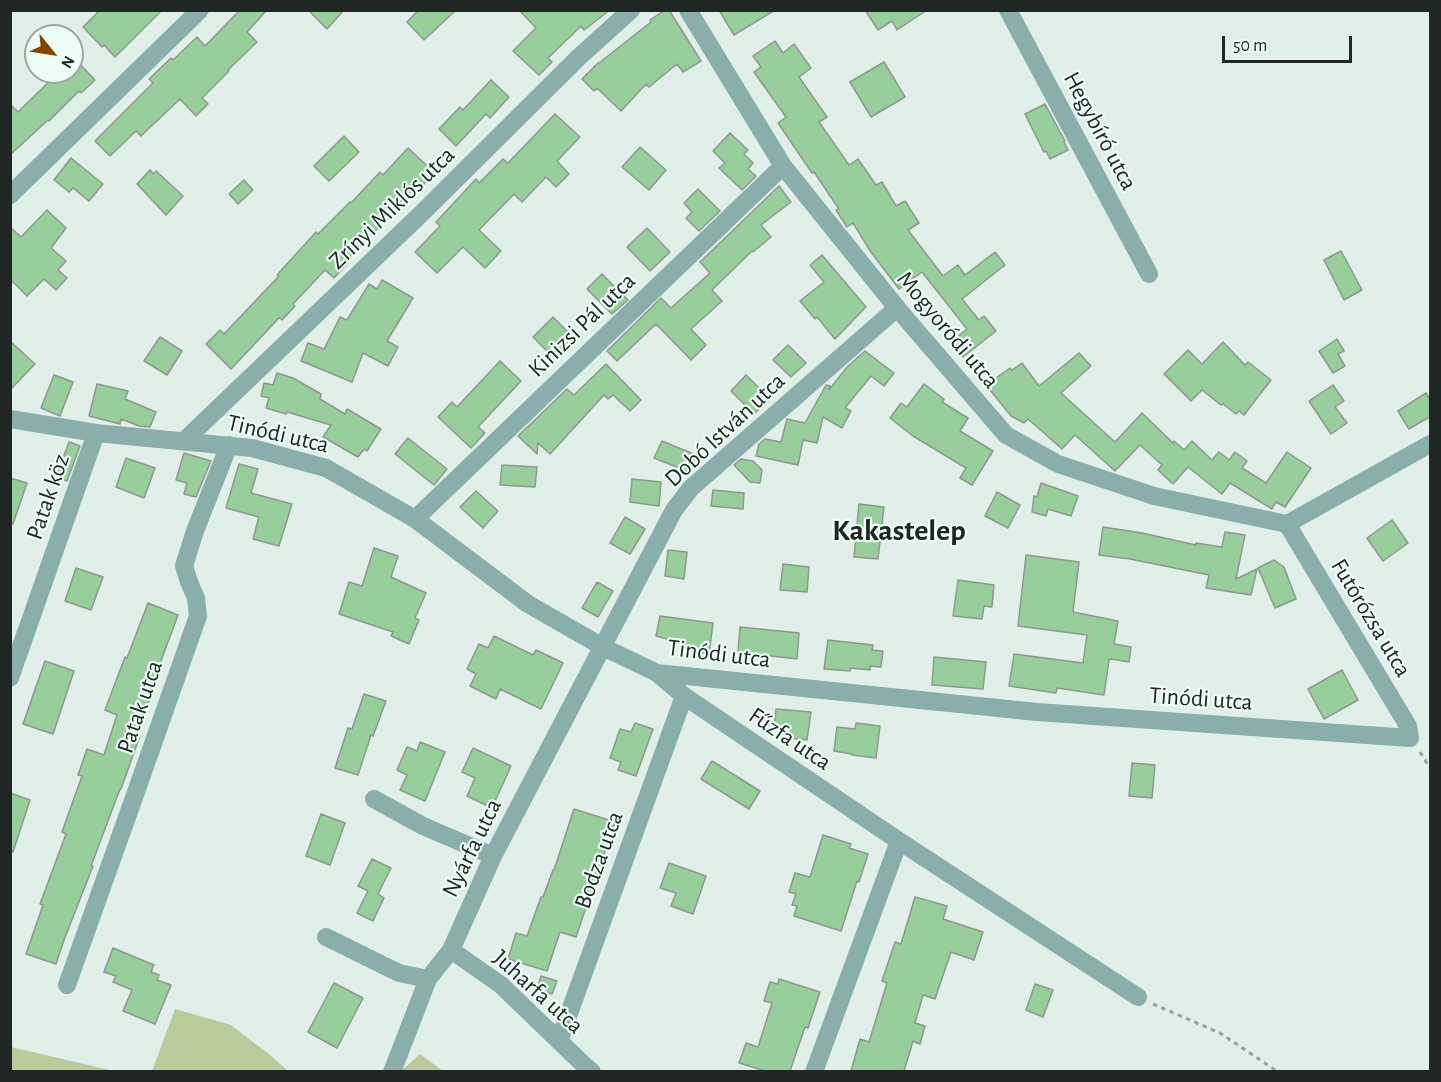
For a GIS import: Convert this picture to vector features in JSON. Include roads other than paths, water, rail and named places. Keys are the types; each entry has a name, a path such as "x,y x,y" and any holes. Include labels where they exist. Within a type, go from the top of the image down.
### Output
{"street":[{"path":"10,195 200,10"},
{"name":"Zrínyi Miklós utca","path":"185,441 421,214 579,57 631,10"},
{"name":"Mogyoródi utca","path":"688,10 783,166 897,308 1006,435 1058,464 1155,496 1287,524"},
{"name":"Hegybíró utca","path":"1008,10 1149,274"},
{"name":"Kinizsi Pál utca","path":"415,519 783,166"},
{"name":"Dobó István utca","path":"603,646 674,510 691,488 897,308"},
{"path":"10,437 16,419"},
{"name":"Tinódi utca","path":"16,419 96,433 252,448 326,468 415,519 528,604 657,673 1037,712 1410,738"},
{"name":"Patak köz","path":"10,678 96,433"},
{"path":"1287,524 1431,444"},
{"name":"Patak utca","path":"67,985 198,616 196,598 184,566 195,531 229,445"},
{"name":"Futórózsa utca","path":"1287,524 1408,726 1410,738"},
{"name":"Nyárfa utca","path":"392,1071 428,979 451,950 492,856 603,646"},
{"name":"Fűzfa utca","path":"657,673 684,696 899,841 1138,997"},
{"name":"Bodza utca","path":"559,1041 684,696"},
{"path":"375,799 423,826 492,856"},
{"path":"814,1071 899,841"},
{"path":"326,938 399,973 428,979"},
{"name":"Juharfa utca","path":"451,950 501,985 592,1071"}],"district":[{"name":"Kakastelep","path":"899,531"}]}
